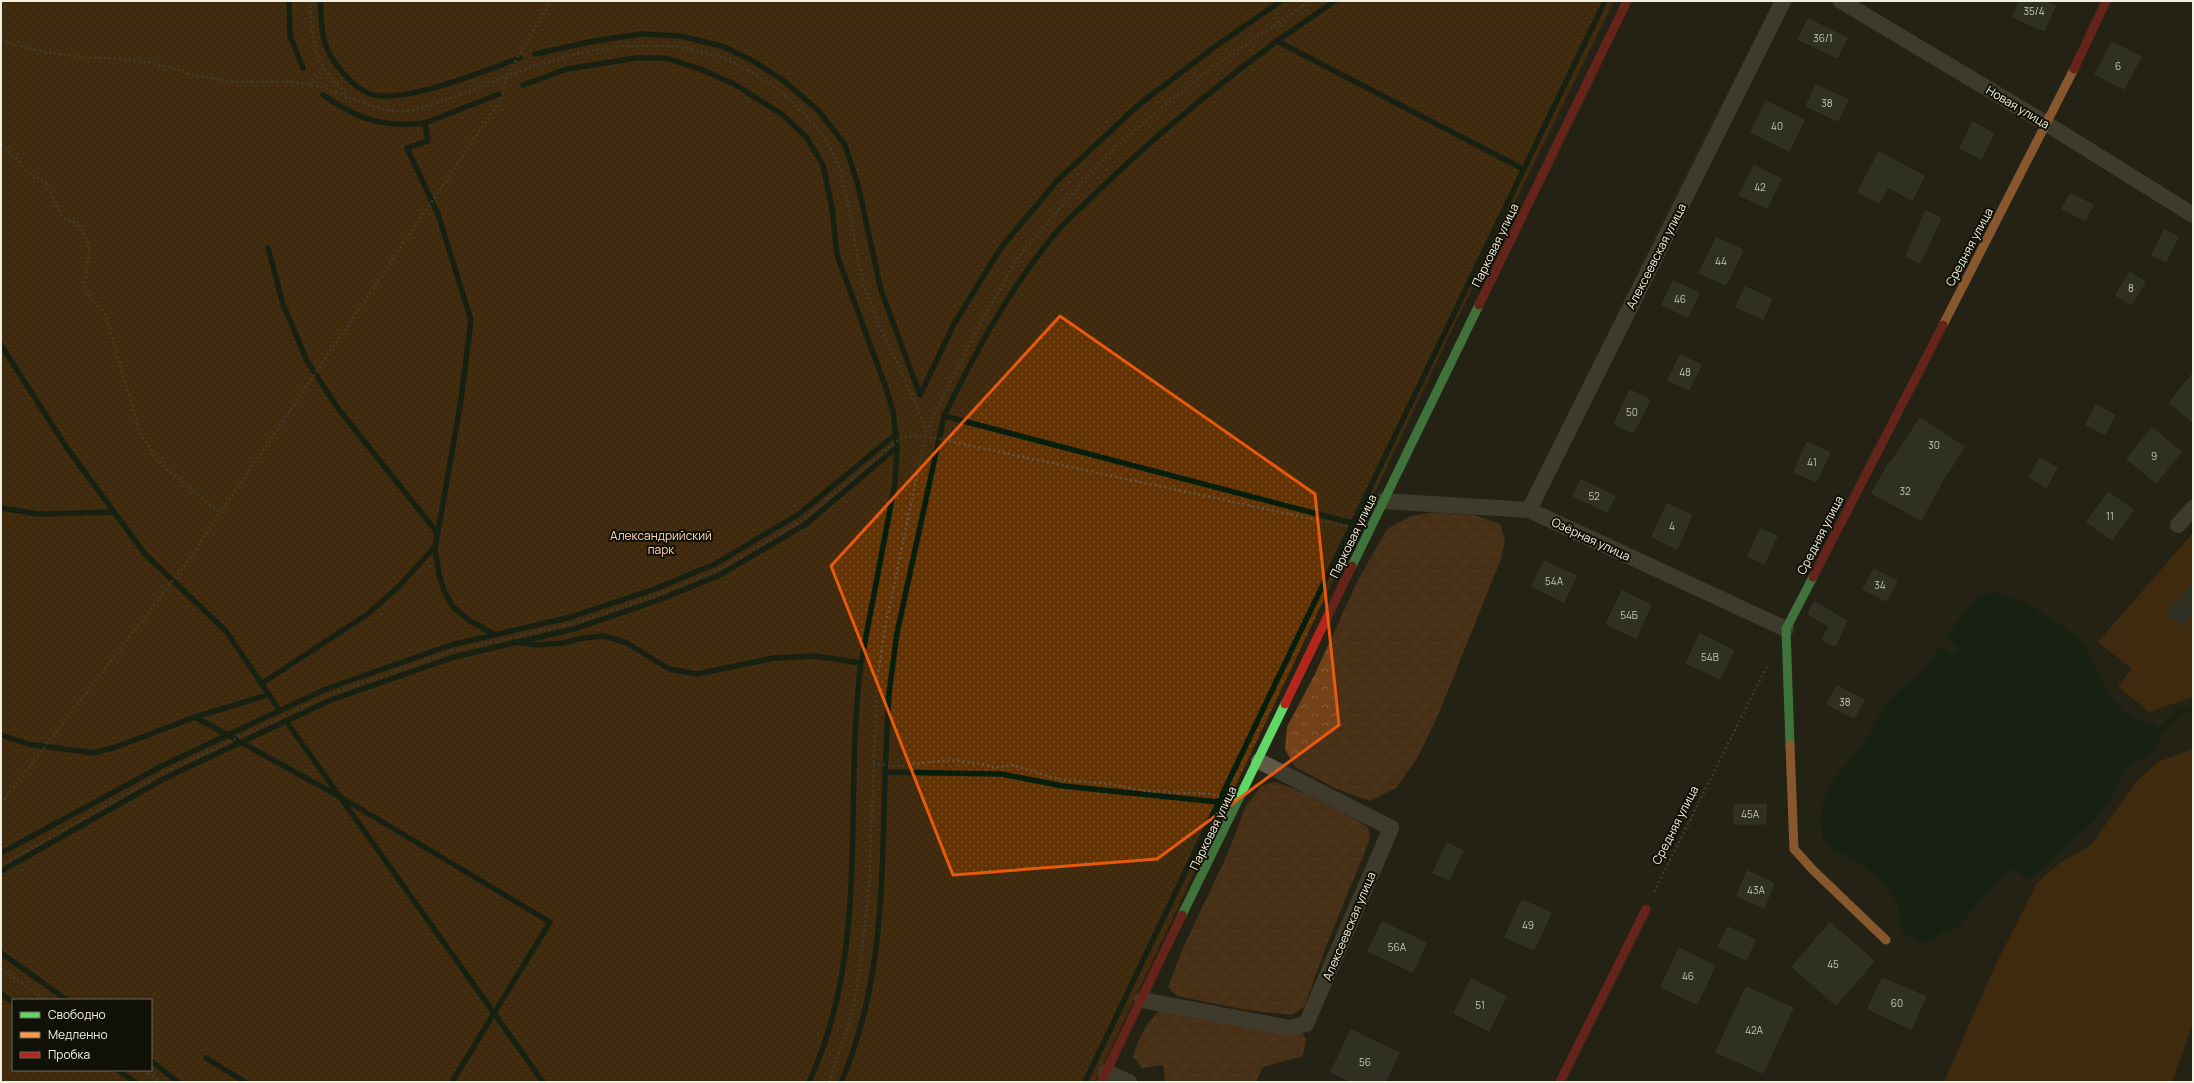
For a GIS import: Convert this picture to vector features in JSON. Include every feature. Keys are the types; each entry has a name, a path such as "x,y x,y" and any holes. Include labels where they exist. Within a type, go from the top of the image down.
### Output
{"street":[{"name":"Парковая улица","path":"1103,1077 1259,761 1383,501 1627,1"},
{"name":"Алексеевская улица","path":"1529,510 1783,1"},
{"name":"Новая улица","path":"1841,1 2047,124 2193,215"},
{"name":"Средняя улица","path":"1786,629 2047,124 2106,1"},
{"name":"Озёрная улица","path":"1383,501 1529,510 1786,629"},
{"path":"2178,525 2193,508"},
{"path":"1786,629 1794,849 1813,870 1886,940"},
{"name":"Алексеевская улица","path":"1142,1000 1289,1028 1306,1024 1391,828 1259,761"},
{"path":"1560,1082 1646,909"},
{"path":"1103,1077 1129,1082"}],"path":[{"path":"310,1 311,22 315,46 324,68 347,96"},
{"path":"1,804 190,558 502,98 506,77 551,1"},
{"path":"926,432 980,324 1017,259 1078,186 1120,143 1163,106 1213,67 1310,1"},
{"path":"1,40 24,48 49,54 142,61 184,74 220,80 285,81 309,84 376,107 409,111 478,89 506,77 563,58 599,50 632,46 667,46 697,50 726,60 776,88 798,107 833,155 845,191 864,284 886,340 920,412 926,432 884,633 877,683 869,888 859,976 850,1021 829,1082"},
{"path":"309,84 324,68"},
{"path":"1,144 18,160 26,171 45,182 62,217 74,223 84,232 89,247 84,290 105,313 140,433 157,460 220,513"},
{"path":"1,866 165,772 329,695 453,652 572,624 657,595 718,570 803,520 902,437 926,436 1348,527"},
{"name":"Средняя улица","path":"1646,909 1768,664"},
{"path":"873,763 894,766 952,760 982,764 995,768 1012,766 1062,780 1102,783 1147,791 1213,794"},
{"path":"1,969 46,999"},
{"path":"145,1071 160,1082"}],"highlighted area":[{"path":"1060,316 1315,494 1339,725 1157,859 953,875 831,566"}],"green space":[{"name":"Александрийский парк","path":"1,1 1614,1 1457,319 1095,1082 1,1082"},
{"path":"1434,512 1474,515 1500,524 1505,539 1501,559 1439,713 1418,757 1396,788 1370,801 1337,789 1295,767 1285,749 1287,727 1314,676 1358,580 1387,529 1409,517"},
{"path":"2193,533 2193,697 2149,712 2118,686 2132,669 2098,642"},
{"path":"2193,749 2193,1023 2172,1082 1944,1082 1995,966 2037,883 2060,863 2091,845 2138,780 2158,762"},
{"path":"1275,782 1323,802 1368,827 1370,839 1329,939 1304,1007 1292,1015 1247,1010 1177,996 1168,987 1184,946 1227,855 1246,806 1261,786"},
{"path":"1159,1011 1302,1033 1306,1039 1303,1056 1263,1067 1256,1082 1165,1082 1163,1065 1142,1068 1133,1057 1143,1032"}],"shaded area":[{"path":"1992,592 2025,602 2074,634 2086,648 2108,693 2122,710 2136,720 2155,725 2161,738 2153,751 2127,767 2111,798 2098,817 2030,879 2009,868 1959,926 1943,932 1932,941 1920,943 1902,931 1898,905 1884,882 1858,862 1831,848 1822,836 1820,817 1824,800 1835,777 1863,745 1884,706 1906,684 1921,674 1959,619 1977,597"}],"pier":[{"path":"1944,638 1959,648 1954,655 1940,645"}],"building":[{"path":"2020,1 2044,1 2055,6 2044,31 2013,17"},
{"path":"1808,19 1847,38 1837,58 1798,39"},
{"path":"2112,42 2141,57 2124,89 2095,74"},
{"path":"1816,85 1848,100 1838,121 1806,106"},
{"path":"1766,101 1804,120 1789,151 1751,132"},
{"path":"1973,122 1994,134 1981,159 1960,148"},
{"path":"1879,152 1924,176 1912,200 1888,187 1879,203 1858,192"},
{"path":"1754,165 1781,179 1767,208 1739,195"},
{"path":"2070,194 2093,205 2085,220 2062,209"},
{"path":"1926,211 1941,218 1920,263 1906,256"},
{"path":"2164,230 2178,237 2166,262 2152,255"},
{"path":"1716,238 1743,250 1726,285 1699,273"},
{"path":"2130,272 2145,282 2131,305 2116,295"},
{"path":"1673,281 1699,293 1688,317 1662,305"},
{"path":"1745,287 1772,299 1763,319 1736,307"},
{"path":"1680,355 1701,365 1689,390 1668,380"},
{"path":"2193,373 2193,422 2169,403"},
{"path":"1630,390 1650,400 1633,433 1614,424"},
{"path":"2096,405 2115,415 2105,434 2086,425"},
{"path":"1920,418 1964,447 1943,480 1921,520 1872,493 1889,463 1890,464"},
{"path":"2152,428 2181,452 2156,483 2127,459"},
{"path":"1807,442 1830,453 1816,482 1794,472"},
{"path":"2040,458 2057,468 2046,488 2029,477"},
{"path":"1581,480 1615,496 1607,512 1573,496"},
{"path":"2108,492 2133,510 2112,540 2087,522"},
{"path":"1667,504 1692,515 1677,549 1652,537"},
{"path":"1760,529 1777,536 1764,564 1748,556"},
{"path":"1544,561 1576,576 1564,602 1532,586"},
{"path":"1874,569 1897,581 1886,601 1863,589"},
{"path":"2193,582 2193,613 2183,626 2167,613"},
{"path":"1622,591 1651,605 1636,638 1606,624"},
{"path":"1814,602 1847,621 1835,646 1822,640 1829,626 1808,614"},
{"path":"1700,634 1734,651 1720,679 1686,663"},
{"path":"1837,686 1864,700 1854,718 1827,704"},
{"path":"1766,804 1766,824 1734,824 1734,805"},
{"path":"1447,843 1463,851 1449,880 1433,873"},
{"path":"1747,871 1774,883 1764,908 1737,896"},
{"path":"1522,900 1551,913 1534,950 1505,937"},
{"path":"1382,922 1426,943 1413,972 1368,951"},
{"path":"1830,923 1874,961 1836,1005 1792,967"},
{"path":"1728,927 1755,940 1746,960 1718,947"},
{"path":"1679,948 1715,966 1697,1004 1661,987"},
{"path":"1882,978 1926,997 1911,1029 1868,1009"},
{"path":"1471,979 1506,996 1489,1031 1454,1013"},
{"path":"1746,987 1793,1008 1763,1073 1716,1052"},
{"path":"1351,1030 1399,1053 1385,1082 1352,1082 1331,1072"}],"waterway":[{"path":"289,1 290,36 303,68"},
{"path":"320,1 321,22 325,43 332,58 343,73 356,86 370,94 385,96 403,95 423,91 466,78 520,58"},
{"path":"535,54 594,41 642,34 680,36 722,46 753,61 784,81 819,111 845,145 858,185 881,290 920,395 954,324 1000,249 1056,182 1136,107 1213,48 1281,1"},
{"path":"1335,1 1277,41 1523,169"},
{"path":"1085,1082 1277,680 1605,1"},
{"path":"1277,41 1162,132 1059,229 1037,256 1007,300 968,368 944,416 1352,523"},
{"path":"514,642 537,645 563,643 583,638 604,636 627,643 669,669 697,674 774,658 815,656 861,663 895,483 897,447 893,411 886,388 837,255 832,208 823,165 807,138 783,115 734,84 700,69 666,58 636,58 567,69 523,85"},
{"path":"495,635 469,620 453,607 444,591 439,574 435,549 461,400 471,320 438,214 407,148 428,141 425,123 499,94"},
{"path":"323,95 359,116 371,120 396,124 425,123"},
{"path":"268,248 283,304 307,361 337,407 436,531 436,536"},
{"path":"1,345 67,448 145,554 226,631 280,711"},
{"path":"885,772 889,693 897,633 944,416"},
{"path":"1,853 162,766 326,689 451,645 571,617 655,589 715,564 799,514 896,434"},
{"path":"1,871 167,777 331,700 454,657 574,629 659,600 720,575 806,524 897,447"},
{"path":"1,508 39,514 114,512"},
{"path":"261,684 369,613 397,588 435,547"},
{"path":"809,1082 828,1032 841,980 848,928 852,876 856,716 861,663"},
{"path":"268,695 195,717 342,798 550,922 452,1082"},
{"path":"2158,732 2181,710 2193,709"},
{"path":"1,735 28,744 93,753 116,747 195,717"},
{"path":"286,721 543,1082"},
{"path":"841,1082 855,1045 866,1007 873,969 881,890 885,772 1001,774 1063,786 1218,802"},
{"path":"1,953 66,999"},
{"path":"1,994 12,1001"},
{"path":"206,1058 245,1082"},
{"path":"152,1062 178,1082"},
{"path":"119,1071 135,1082"}],"traffic: fast":[{"path":"1352,566 1479,305"},
{"path":"1790,745 1786,629 1813,577"},
{"path":"1182,915 1285,704"}],"traffic: slow":[{"path":"1943,325 2074,69"},
{"path":"1790,745 1794,849 1813,870 1886,940"}],"traffic: jam":[{"path":"1479,305 1627,1"},
{"path":"2074,69 2106,1"},
{"path":"1813,577 1943,325"},
{"path":"1285,704 1352,566"},
{"path":"1560,1082 1646,909"},
{"path":"1101,1082 1182,915"}]}
